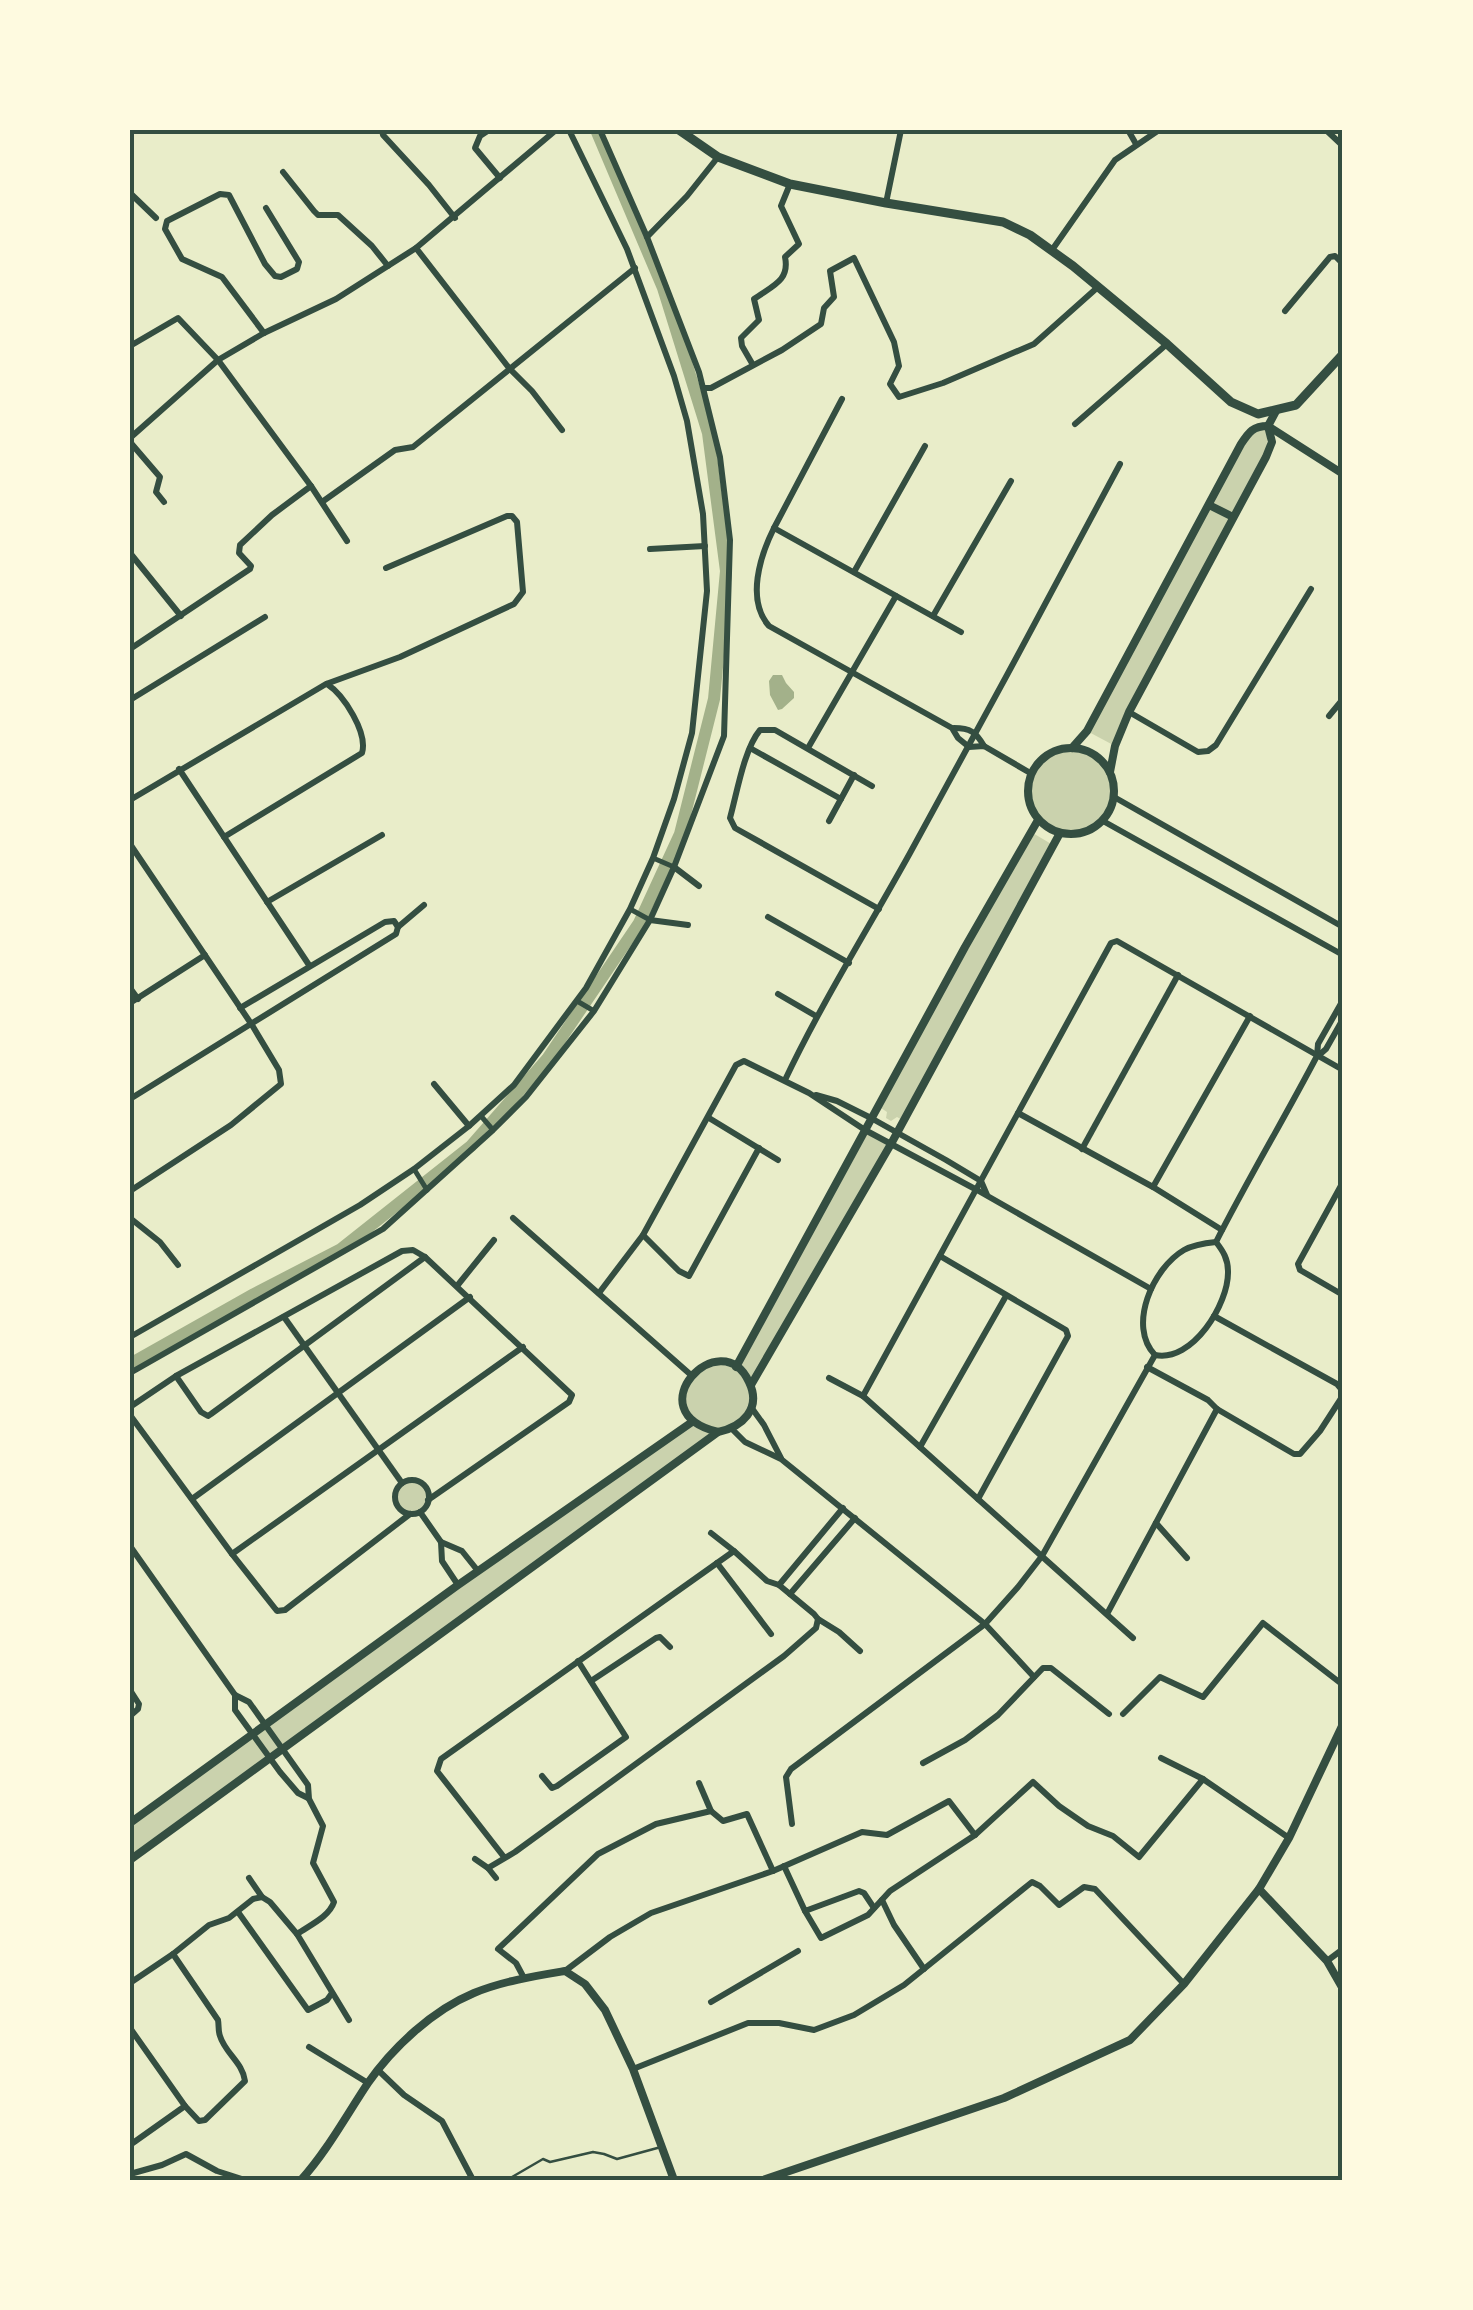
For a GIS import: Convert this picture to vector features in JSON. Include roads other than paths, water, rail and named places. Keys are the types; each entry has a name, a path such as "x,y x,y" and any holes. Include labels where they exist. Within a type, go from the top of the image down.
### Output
{"main road":[{"path":"679,130 718,157 790,184 1004,222 1052,250 1167,344 1230,402 1258,414 1296,406 1343,354"}],"street":[{"path":"382,130 454,218"},
{"path":"489,130 480,136 476,148 500,178"},
{"path":"164,502 156,492 160,477 130,440 218,360 336,299 416,248 556,130"},
{"path":"130,1373 383,1230 492,1128 586,1006 647,918 692,733 707,590 702,514 687,421 674,376 635,268 570,130"},
{"path":"130,1336 417,1173 514,1085 534,1074 586,1006 586,988 663,862 724,736 730,540 720,457 704,388 648,237 600,130"},
{"path":"886,203 901,130"},
{"path":"1007,130 1058,130"},
{"path":"1128,130 1136,144"},
{"path":"1052,250 1115,160 1159,130"},
{"path":"1326,130 1343,146"},
{"path":"648,237 718,157"},
{"path":"283,172 314,212 338,215 388,266"},
{"path":"753,365 740,338 759,320 754,299 784,278 788,270 785,257 799,244 782,206 790,184"},
{"path":"130,192 156,218"},
{"path":"264,333 222,277 182,259 164,229 167,221 220,194 229,195 265,264 275,276 281,277 297,269 299,262 266,208"},
{"path":"416,248 562,430"},
{"path":"1284,311 1330,257 1335,256 1343,264"},
{"path":"704,388 711,388 782,350 821,324 824,308 834,297 830,270 854,258 894,342 899,366 890,384 899,398 1034,344 1098,287"},
{"path":"322,502 395,450 413,447 635,268"},
{"path":"130,346 178,318 218,360 311,486 347,542"},
{"path":"1075,424 1167,344"},
{"path":"842,399 764,548 759,566 760,616 769,626 952,728 977,733 984,746"},
{"path":"1110,772 1092,753 1072,748 1052,753 1039,763 1028,788 1038,820 1060,834 1084,833 1103,821 1114,798 1110,772 1114,746 1272,442 1268,426 1276,411"},
{"path":"1072,748 1087,731 1250,431 1268,426 1343,474"},
{"path":"854,572 925,446"},
{"path":"784,1080 816,1016 977,733 1120,464"},
{"path":"933,616 1011,481"},
{"path":"130,649 250,569 239,553 240,544 311,486"},
{"path":"1208,505 1234,518"},
{"path":"130,800 326,684 400,657 514,604 523,592 517,522 512,516 386,568"},
{"path":"774,528 960,632"},
{"path":"650,549 704,546"},
{"path":"130,553 181,616"},
{"path":"1129,712 1198,752 1208,751 1216,745 1311,589"},
{"path":"808,748 896,596"},
{"path":"130,700 264,617"},
{"path":"224,837 362,753 364,738 343,699 326,684"},
{"path":"1329,716 1343,699"},
{"path":"872,786 768,728 755,736 730,818 735,828 879,909"},
{"path":"952,728 969,746 984,746 1032,774"},
{"path":"750,748 841,799"},
{"path":"179,769 309,965"},
{"path":"829,820 854,775"},
{"path":"1114,798 1343,927"},
{"path":"736,1367 1038,820"},
{"path":"1103,821 1343,954"},
{"path":"751,1385 891,1144 1060,834"},
{"path":"267,902 382,836"},
{"path":"130,844 252,1025 280,1070 281,1084 231,1126 130,1191"},
{"path":"663,862 699,886"},
{"path":"130,1099 396,934 398,927 424,905"},
{"path":"632,910 647,918 688,926"},
{"path":"768,917 849,964"},
{"path":"240,1008 385,922 394,921 398,927"},
{"path":"863,1396 1111,943 1117,941 1343,1070"},
{"path":"130,988 134,1001 205,955"},
{"path":"1082,1150 1178,975"},
{"path":"778,994 816,1016"},
{"path":"1216,1242 1343,1000"},
{"path":"1153,1187 1250,1016"},
{"path":"1316,1056 1326,1048 1343,1019"},
{"path":"599,1293 643,1235 739,1062 744,1061 809,1093 865,1130 1152,1288"},
{"path":"434,1084 469,1126"},
{"path":"809,1093 838,1101 871,1118 982,1182 988,1196"},
{"path":"1018,1113 1222,1230"},
{"path":"482,1117 492,1128"},
{"path":"709,1118 778,1160"},
{"path":"643,1235 679,1271 690,1276 760,1148"},
{"path":"417,1173 426,1188"},
{"path":"1343,1182 1298,1264 1300,1270 1343,1295"},
{"path":"130,1218 160,1242 178,1265"},
{"path":"513,1218 691,1374"},
{"path":"457,1286 494,1240"},
{"path":"1216,1242 1224,1254 1228,1276 1214,1316 1190,1345 1164,1357 1155,1355 1144,1341 1143,1327 1152,1288 1169,1263 1185,1250 1216,1242"},
{"path":"130,1406 284,1316 402,1251 413,1250 470,1297 572,1398 281,1611 273,1608 130,1415"},
{"path":"940,1256 1066,1330 1068,1336 978,1500"},
{"path":"176,1376 208,1416 425,1257"},
{"path":"920,1447 1006,1296"},
{"path":"192,1499 470,1297"},
{"path":"284,1316 402,1483"},
{"path":"1147,1367 1298,1455 1320,1431 1342,1397 1342,1390 1214,1316"},
{"path":"232,1554 523,1347"},
{"path":"792,1824 786,1776 791,1769 985,1624 1042,1556 1155,1355"},
{"path":"130,1860 718,1432 745,1420 752,1407 751,1385 736,1367 712,1362 691,1374 683,1399 692,1422 718,1432"},
{"path":"829,1378 863,1396 1133,1638"},
{"path":"752,1407 781,1459"},
{"path":"1106,1614 1217,1410"},
{"path":"130,1823 458,1584 692,1422"},
{"path":"732,1429 745,1442 781,1459 856,1518 985,1624 1034,1677"},
{"path":"410,1514 400,1510 395,1502 402,1483 420,1482 428,1491 428,1500"},
{"path":"780,1585 843,1508"},
{"path":"420,1512 441,1542 462,1550 478,1571"},
{"path":"790,1594 856,1518"},
{"path":"1156,1524 1187,1558"},
{"path":"711,1533 860,1650"},
{"path":"441,1542 442,1561 458,1584"},
{"path":"130,1546 235,1696 236,1710 298,1793 309,1799"},
{"path":"504,1857 437,1771 441,1759 734,1551"},
{"path":"717,1564 771,1634"},
{"path":"488,1868 784,1656 816,1628 818,1619"},
{"path":"1124,1714 1160,1676 1203,1697 1263,1622 1343,1685"},
{"path":"591,1681 656,1638 665,1640 670,1647"},
{"path":"542,1776 552,1788 557,1786 627,1740 578,1662"},
{"path":"923,1763 987,1724 1043,1668 1051,1668 1109,1714"},
{"path":"130,1690 139,1704 130,1716"},
{"path":"235,1696 249,1702 308,1785 309,1799 323,1826 312,1863 334,1902 332,1909 297,1934"},
{"path":"763,2180 1004,2098 1130,2040 1184,1984 1259,1889 1289,1838 1343,1724"},
{"path":"1161,1758 1202,1778 1289,1838"},
{"path":"784,1866 821,1938 868,1915 890,1891 975,1835 1034,1782 1059,1806 1088,1826 1113,1836 1138,1856 1202,1778"},
{"path":"698,1783 710,1811 723,1821 748,1814 773,1871"},
{"path":"301,2180 392,2052 440,2013 473,1994 524,1978 565,1971 610,1937 651,1913 773,1871 862,1832 887,1835 949,1801 975,1835"},
{"path":"524,1978 516,1964 498,1949 598,1854 656,1824 710,1811"},
{"path":"475,1859 496,1878"},
{"path":"249,1878 297,1934 350,2020"},
{"path":"634,2069 748,2023 779,2023 814,2030 854,2016 904,1985 1032,1882 1059,1905 1084,1887 1095,1889 1184,1984"},
{"path":"1259,1889 1327,1960 1343,1988"},
{"path":"805,1910 858,1890 874,1908"},
{"path":"130,1983 208,1925 262,1896"},
{"path":"882,1900 924,1968"},
{"path":"238,1912 306,2009 327,2000 332,1993"},
{"path":"1327,1960 1343,1948"},
{"path":"711,2002 798,1952"},
{"path":"130,2028 184,2106 199,2121 205,2120 245,2082 246,2076 220,2036 218,2020 173,1954"},
{"path":"565,1971 586,1984 606,2010 634,2069 674,2180"},
{"path":"309,2046 368,2083"},
{"path":"378,2070 404,2095 442,2121 473,2180"},
{"path":"130,2145 184,2106"},
{"path":"130,2174 186,2154 216,2172 245,2180"}],"lane":[{"path":"507,2180 543,2160 594,2152 617,2159 662,2147"}],"waterway":[{"path":"130,1364 341,1249 471,1146 547,1059 639,923 680,834 714,699 726,571 708,433 663,288 596,130"}]}
